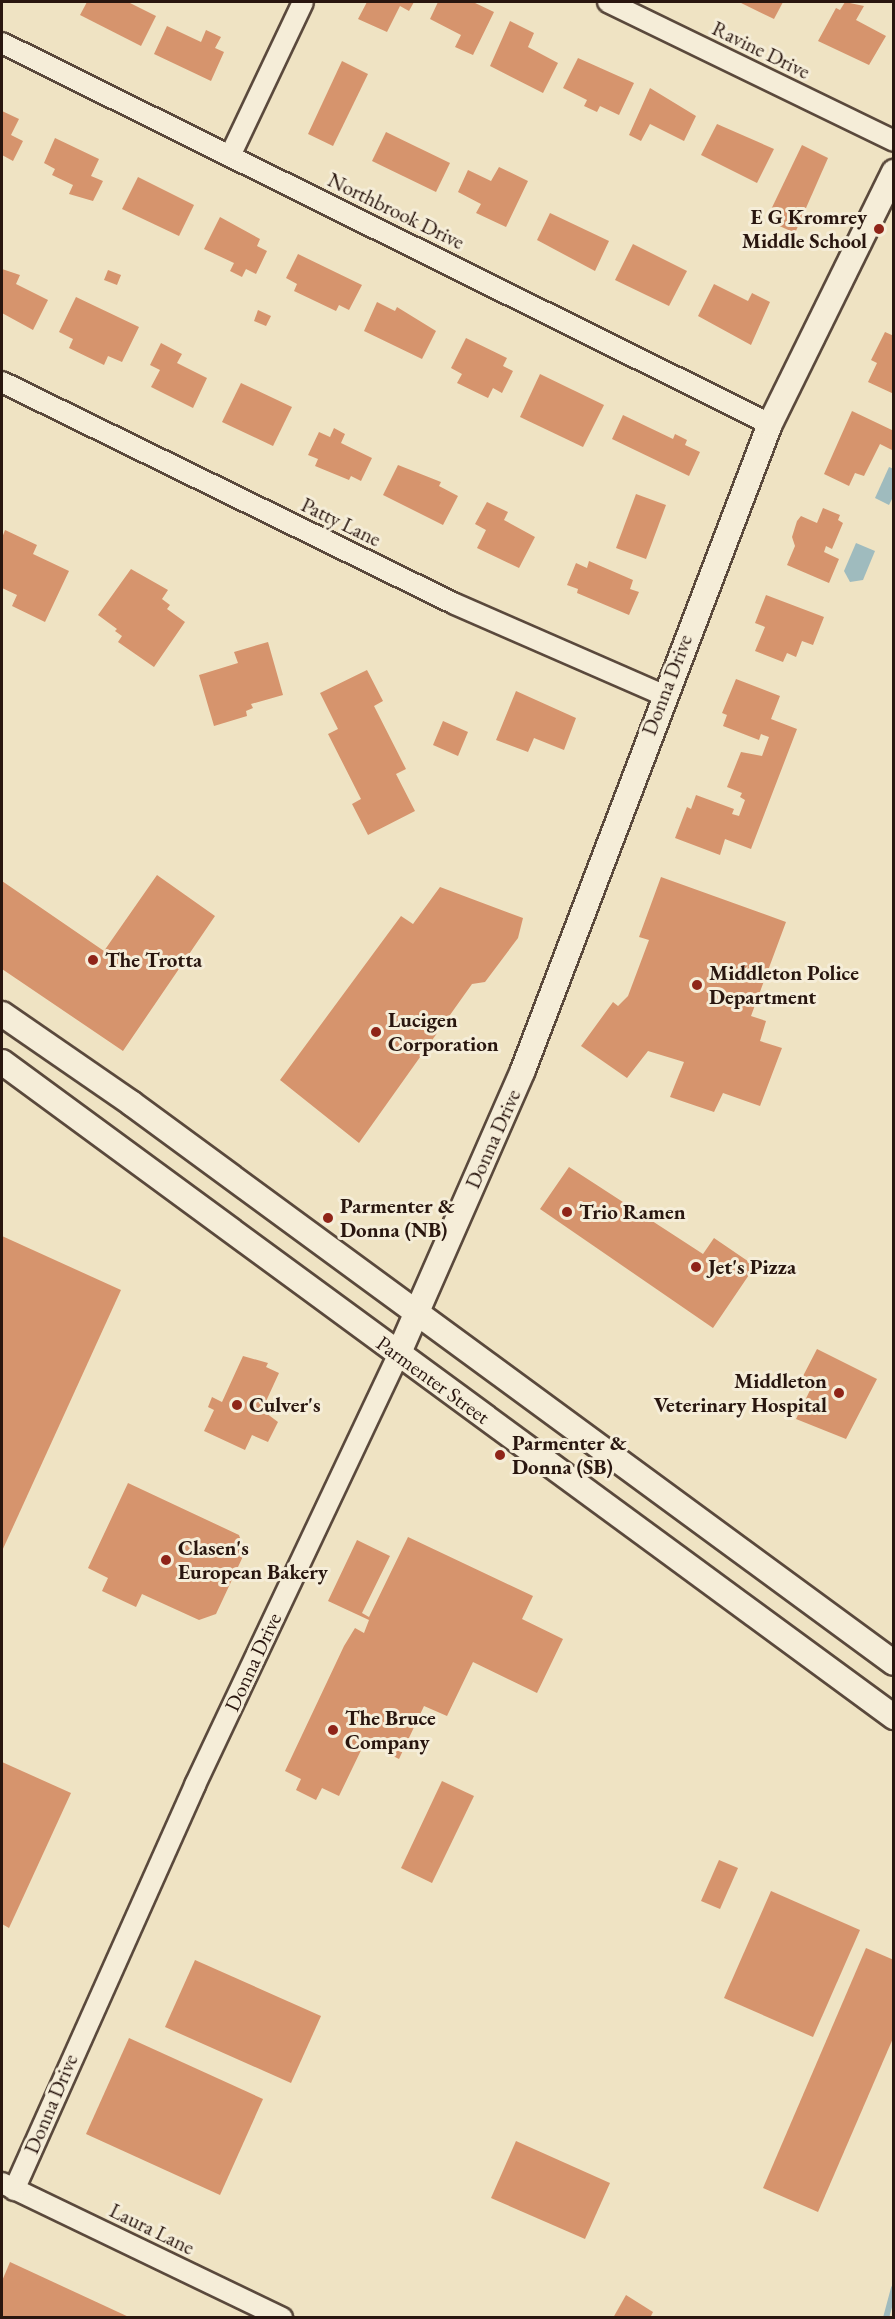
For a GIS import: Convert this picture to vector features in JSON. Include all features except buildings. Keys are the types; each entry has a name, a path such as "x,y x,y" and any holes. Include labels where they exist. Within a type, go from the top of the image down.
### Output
{"street":[{"path":"230,156 303,2"},
{"name":"Ravine Drive","path":"608,2 636,8 894,141"},
{"name":"Northbrook Drive","path":"2,43 770,423"},
{"name":"Donna Drive","path":"8,2186 416,1315 523,1070 663,695 770,423 894,172"},
{"name":"Patty Lane","path":"2,382 455,604 663,695"},
{"name":"Parmenter Street","path":"2,1014 131,1103 416,1315 894,1663"},
{"name":"Parmenter Street","path":"2,1062 894,1717"},
{"name":"Laura Lane","path":"8,2186 282,2318"}],"water":[{"path":"889,467 894,469 893,497 889,505 875,498"},
{"path":"856,543 875,551 863,580 850,582 844,571"}],"waterway":[{"path":"886,2318 894,2288"}],"place":[{"name":"E G Kromrey Middle School","path":"879,229"},
{"name":"The Trotta","path":"93,960"},
{"name":"Middleton Police Department","path":"697,985"},
{"name":"Lucigen Corporation","path":"376,1032"},
{"name":"Trio Ramen","path":"567,1212"},
{"name":"Parmenter & Donna (NB)","path":"328,1218"},
{"name":"Jet's Pizza","path":"696,1267"},
{"name":"Middleton Veterinary Hospital","path":"839,1393"},
{"name":"Culver's","path":"237,1405"},
{"name":"Parmenter & Donna (SB)","path":"500,1455"},
{"name":"Clasen's European Bakery","path":"166,1560"},
{"name":"The Bruce Company","path":"333,1730"}]}
